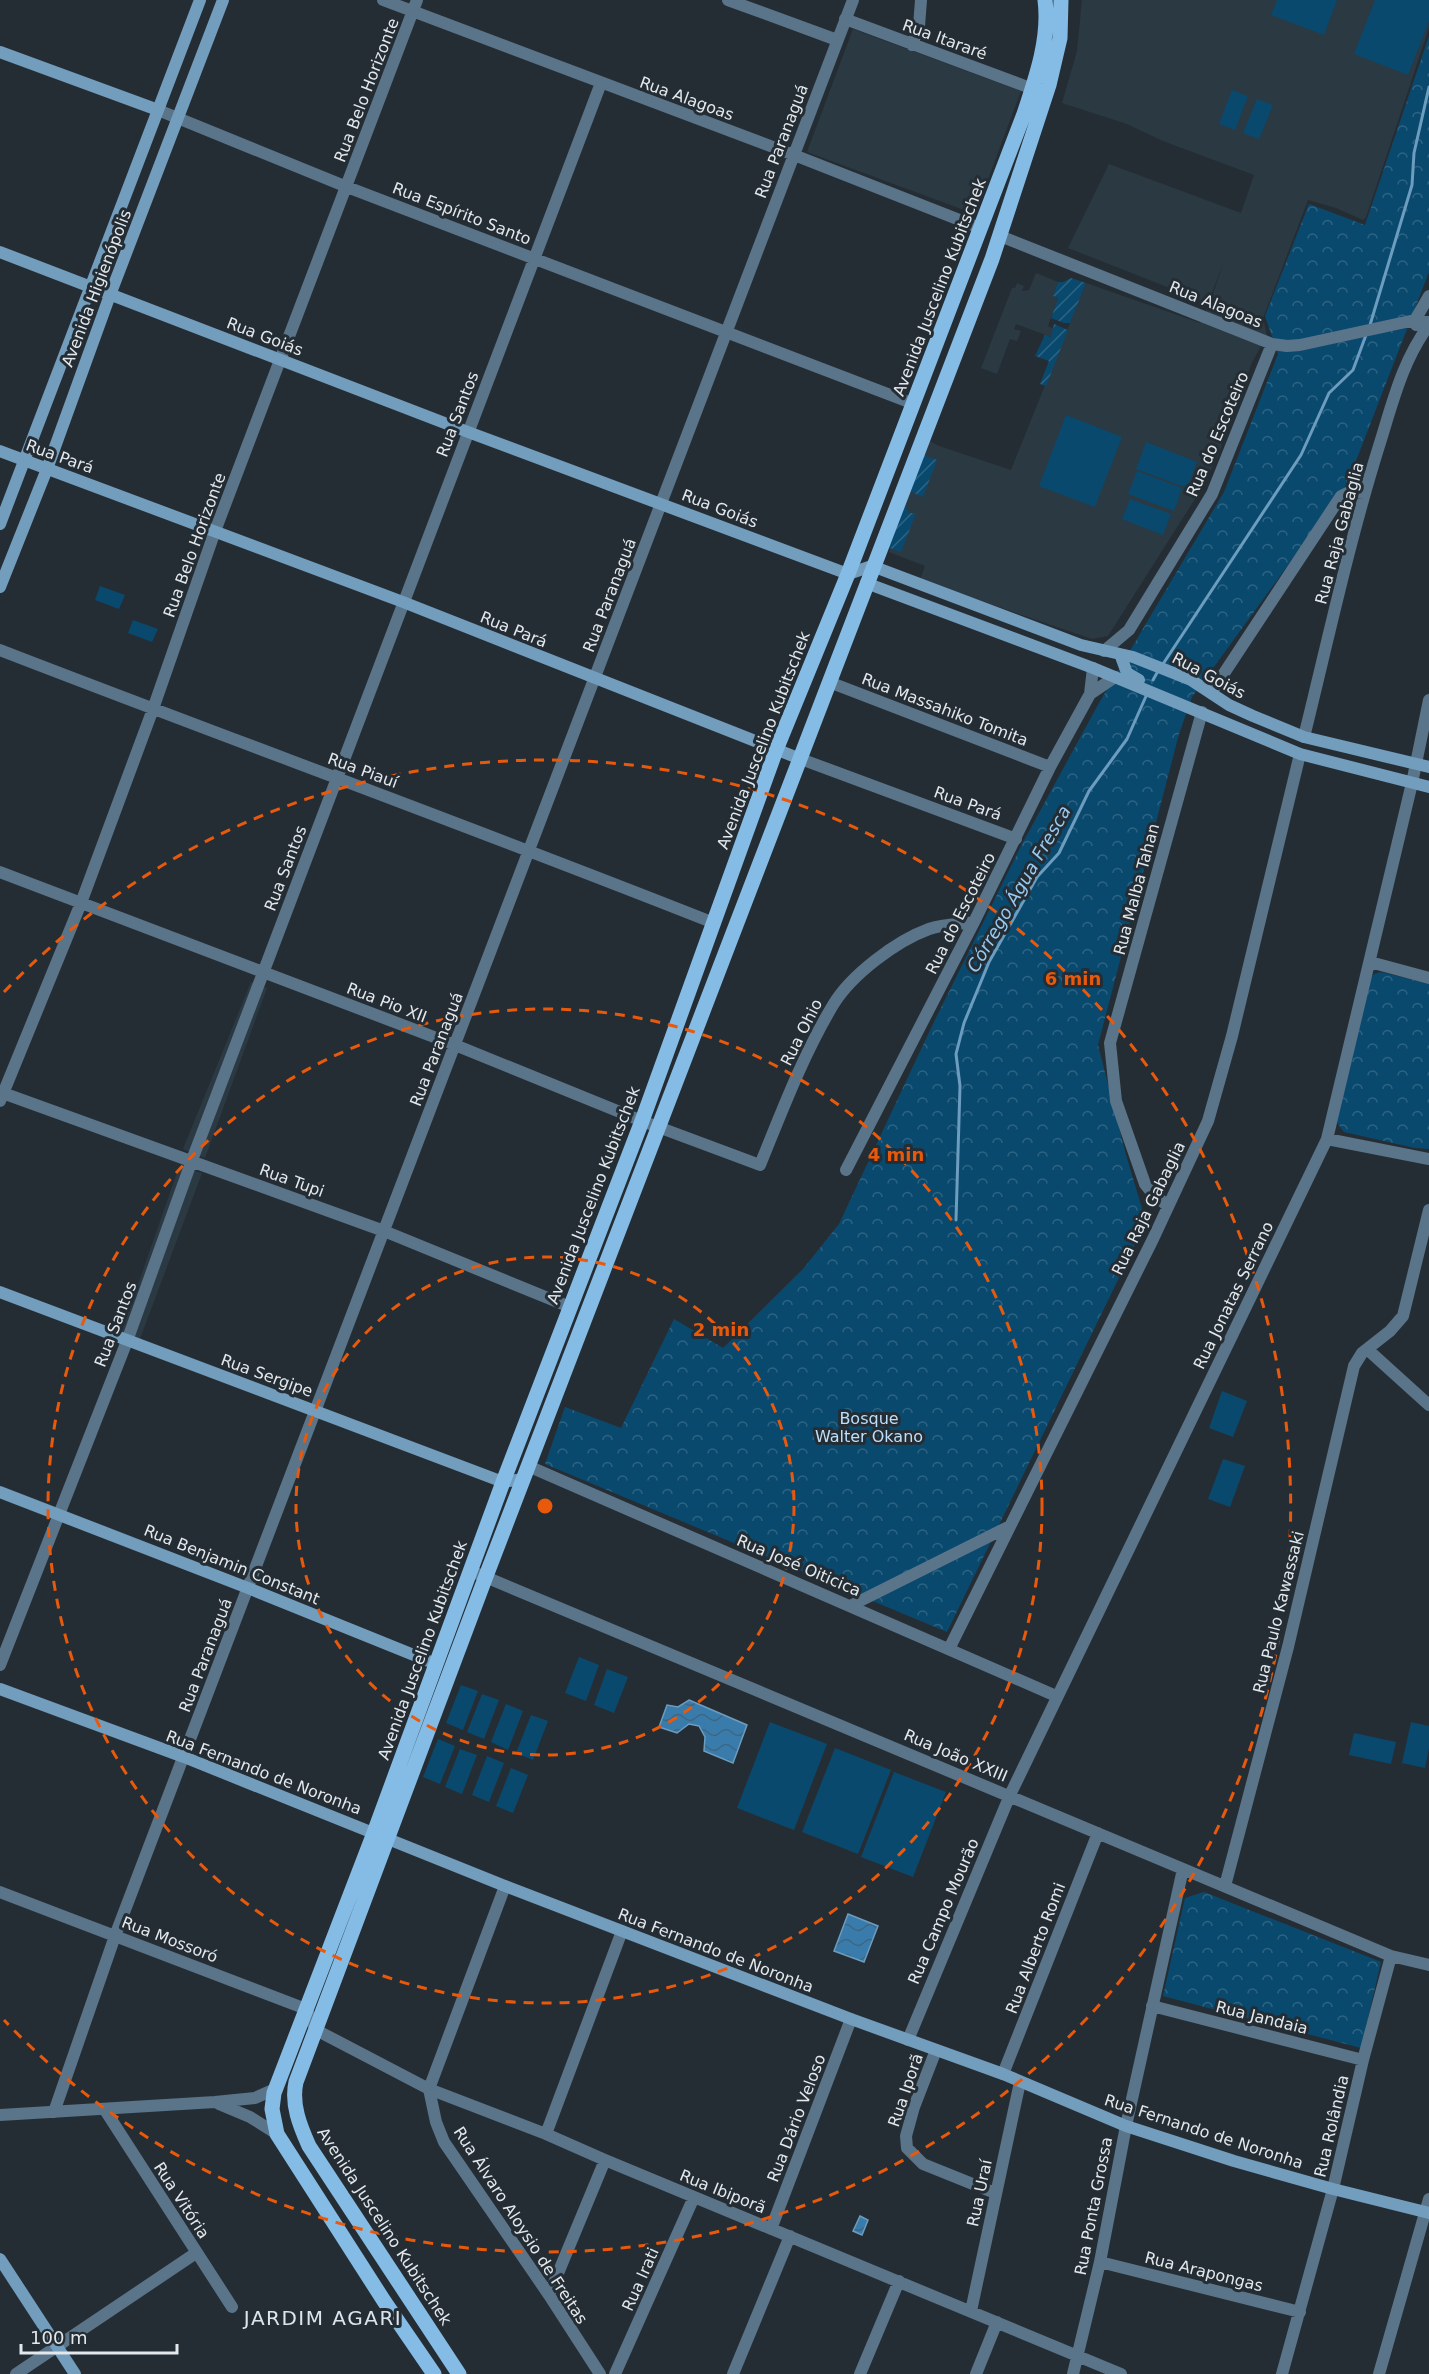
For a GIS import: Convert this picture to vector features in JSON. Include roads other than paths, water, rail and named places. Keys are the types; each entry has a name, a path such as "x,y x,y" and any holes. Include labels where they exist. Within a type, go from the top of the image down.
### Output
{"main road":[{"name":"Avenida Higienópolis","path":"0,524 200,0"},
{"name":"Avenida Higienópolis","path":"0,587 47,469 110,295 223,0"},
{"name":"Avenida Juscelino Kubitschek","path":"459,2374 317,2160 300,2127 294,2090 381,1836 436,1664 503,1482 642,1121 776,750 848,574 1033,89 1043,48 1047,15 1045,0"},
{"name":"Avenida Juscelino Kubitschek","path":"434,2374 359,2264 277,2134 272,2109 275,2088 306,2009 452,1670 798,758 984,279 1049,85 1060,38 1063,3"},
{"name":"Rua Espírito Santo","path":"0,52 158,110"},
{"path":"1000,236 992,218 1018,147 1024,114"},
{"path":"980,228 989,238 989,255 984,279"},
{"name":"Rua Goiás","path":"0,252 468,432 848,574"},
{"name":"Rua Pará","path":"0,451 403,602 798,758"},
{"path":"848,574 872,566"},
{"name":"Rua Goiás","path":"872,566 1082,645 1120,654 1166,670 1191,680 1253,716 1304,737 1423,766"},
{"name":"Rua Goiás","path":"866,583 1093,668 1300,754 1429,787"},
{"path":"1082,645 1091,656 1093,668"},
{"path":"1120,654 1127,673 1185,700 1202,712"},
{"path":"692,1036 698,998 720,933 714,923"},
{"name":"Rua Sergipe","path":"0,1292 503,1482 526,1472"},
{"name":"Rua Benjamin Constant","path":"0,1492 436,1664"},
{"name":"Rua Fernando de Noronha","path":"0,1689 184,1758 505,1886 851,2019 1003,2074 1126,2126 1234,2161 1427,2212"},
{"path":"296,2036 316,2030"},
{"path":"0,2259 75,2374"}],"street":[{"name":"Rua Alagoas","path":"383,0 415,6 600,83 794,155 980,228"},
{"path":"728,0 837,40"},
{"name":"Rua Paranaguá","path":"54,2112 115,1936 853,0"},
{"path":"912,45 919,26 921,0"},
{"name":"Rua Belo Horizonte","path":"1,1095 81,903 153,709 215,531 415,6"},
{"name":"Rua Itararé","path":"845,19 1033,89"},
{"name":"Rua Santos","path":"0,1665 127,1341 192,1160 600,83"},
{"name":"Rua Espírito Santo","path":"158,110 346,187 914,404"},
{"name":"Rua Alagoas","path":"1000,236 1272,344 1300,345 1415,320 1429,324"},
{"path":"1415,320 1429,296"},
{"name":"Rua Raja Gabaglia","path":"1415,320 1417,341"},
{"name":"Rua Raja Gabaglia","path":"1304,737 1364,493 1398,385 1417,341 1429,324"},
{"name":"Rua do Escoteiro","path":"1104,651 1129,630 1212,495 1272,344"},
{"path":"1211,693 1341,496 1349,492 1364,493"},
{"path":"1120,654 1129,630"},
{"name":"Rua Piauí","path":"0,650 529,849 714,923"},
{"name":"Rua do Escoteiro","path":"846,1170 974,922 1050,767 1090,694 1093,668"},
{"path":"1090,694 1115,677"},
{"name":"Rua Massahiko Tomita","path":"829,682 1050,767"},
{"name":"Rua Jonatas Serrano","path":"1010,1795 1327,1139 1412,783 1423,766 1429,700"},
{"name":"Rua Malba Tahan","path":"1168,1206 1145,1184 1116,1101 1110,1044 1202,712"},
{"name":"Rua Raja Gabaglia","path":"949,1649 1208,1121 1232,1036 1300,754"},
{"name":"Rua Pará","path":"798,758 1016,838"},
{"name":"Rua Pio XII","path":"0,872 455,1045 642,1121 760,1165"},
{"name":"Rua Ohio","path":"760,1165 796,1079 833,1004 848,986 864,969 911,937 931,928 974,922"},
{"path":"1370,962 1429,978"},
{"name":"Rua Tupi","path":"1,1095 192,1160 384,1231 570,1307"},
{"path":"1327,1139 1429,1159"},
{"path":"1429,1209 1403,1316 1390,1331 1367,1349 1429,1405"},
{"name":"Rua Paulo Kawassaki","path":"1225,1886 1287,1647 1354,1366 1367,1349"},
{"name":"Rua José Oiticica","path":"526,1472 852,1605 1056,1696"},
{"path":"852,1605 1010,1526"},
{"name":"Rua João XXIII","path":"471,1571 1392,1956 1429,1965"},
{"name":"Rua Benjamin Constant","path":"436,1664 452,1670"},
{"name":"Rua Campo Mourão","path":"908,2040 1010,1795"},
{"name":"Rua Alberto Romi","path":"1003,2074 1098,1833"},
{"name":"Rua Ponta Grossa","path":"1073,2374 1100,2262 1126,2126 1183,1869"},
{"path":"429,2089 505,1886"},
{"name":"Rua Mossoró","path":"0,1892 306,2009"},
{"path":"546,2134 622,1931"},
{"name":"Rua Rolândia","path":"1282,2374 1333,2189 1363,2060 1392,1956"},
{"name":"Rua Jandaia","path":"1152,2006 1363,2060"},
{"path":"306,2009 316,2030"},
{"name":"Rua Dário Veloso","path":"771,2229 851,2019"},
{"name":"Rua Ibiporã","path":"316,2030 429,2089 546,2134 1121,2374"},
{"name":"Rua Iporã","path":"936,2050 908,2126 907,2148 923,2164 995,2193"},
{"name":"Rua Uraí","path":"971,2312 1020,2082"},
{"path":"0,2115 216,2102 255,2098 275,2088"},
{"name":"Rua Álvaro Aloysio de Freitas","path":"429,2089 436,2122 444,2142 600,2374"},
{"path":"216,2102 244,2114 277,2134"},
{"name":"Rua Vitória","path":"105,2110 232,2307"},
{"path":"549,2295 605,2160"},
{"name":"Rua Irati","path":"615,2374 694,2197"},
{"path":"1379,2374 1429,2199"},
{"path":"733,2374 790,2236"},
{"path":"16,2374 196,2253"},
{"name":"Rua Arapongas","path":"1100,2262 1300,2312"},
{"path":"860,2374 899,2281"},
{"path":"976,2374 997,2322"}],"water":[{"path":"689,1700 747,1725 733,1763 704,1751 705,1737 699,1726 689,1724 677,1733 659,1727 667,1705 678,1707"},
{"path":"848,1914 878,1926 864,1962 834,1951"},
{"path":"860,2216 868,2220 862,2235 853,2231"}],"waterway":[{"name":"Córrego Água Fresca","path":"1370,325 1412,185 1414,153 1429,87"},
{"name":"Córrego Água Fresca","path":"1163,664 1301,455 1329,393 1353,370 1366,335"},
{"name":"Córrego Água Fresca","path":"1153,680 1158,671"},
{"name":"Córrego Água Fresca","path":"956,1220 960,1086 956,1054 964,1023 989,962 1037,877 1059,853 1089,791 1127,739 1147,694"}],"district":[{"name":"JARDIM AGARI","path":"323,2318"}],"park label":[{"name":"Bosque Walter Okano","path":"869,1427"}]}
